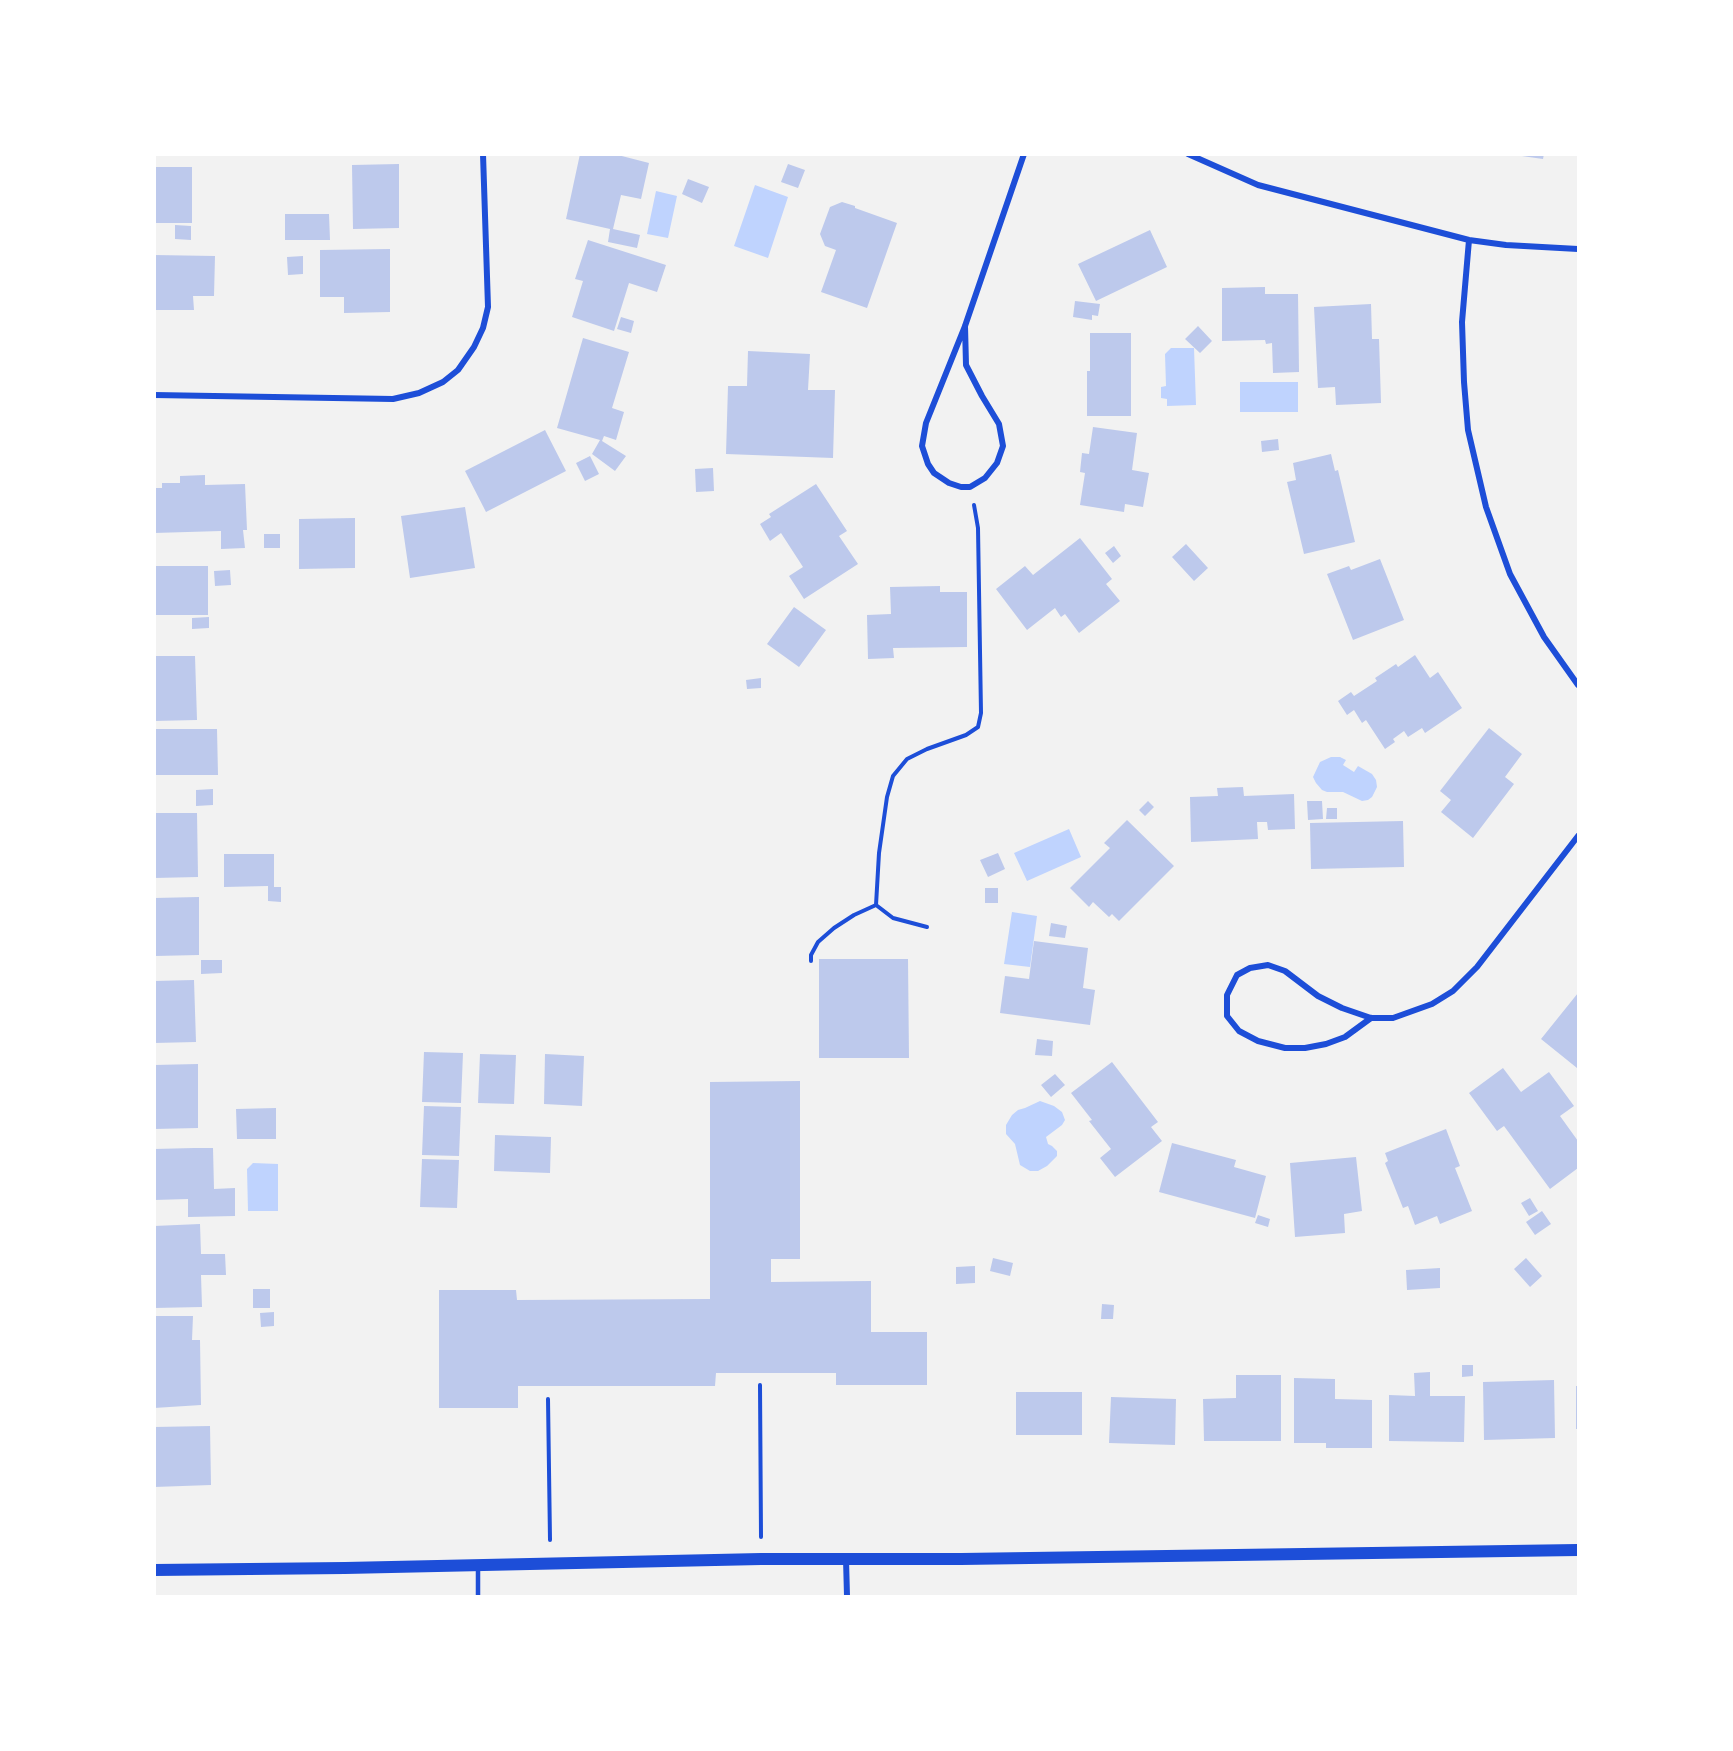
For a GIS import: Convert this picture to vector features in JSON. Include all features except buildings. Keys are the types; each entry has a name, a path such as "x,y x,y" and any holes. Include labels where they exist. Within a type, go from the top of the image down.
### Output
{"main road":[{"path":"154,1570 478,1566 760,1559 1578,1550"}],"street":[{"path":"154,395 393,399 419,393 443,382 458,370 474,348 483,328 488,307 483,154"},
{"path":"965,327 966,365 999,424 1004,446 997,463 985,478 970,487 949,483 934,473 922,447 926,423 965,327 1024,154"},
{"path":"1188,154 1258,185 1469,240 1506,245 1578,249"},
{"path":"1469,240 1462,322 1465,392 1468,430 1486,507 1510,574 1544,637 1578,685"},
{"path":"1371,1018 1345,1037 1326,1044 1305,1048 1285,1048 1258,1041 1239,1031 1227,1016 1227,995 1237,975 1250,968 1268,965 1285,971 1318,996 1342,1008 1371,1018 1393,1018 1432,1004 1453,991 1488,955 1578,836"},
{"path":"846,1559 847,1596"}],"lane":[{"path":"478,1566 478,1596"}],"path":[{"path":"876,904 879,854 887,796 893,776 907,759 966,735 978,727 981,713 978,528 970,487"},
{"path":"876,904 893,918 927,927"},
{"path":"811,961 818,942 844,922 876,904"},
{"path":"760,1385 760,1559"},
{"path":"548,1400 550,1564"}],"water":[{"path":"755,185 788,197 768,258 734,246"},
{"path":"656,191 677,196 668,238 647,234"},
{"path":"1171,348 1194,348 1196,405 1167,406 1167,399 1161,398 1161,387 1166,386 1165,354"},
{"path":"1240,382 1298,382 1298,412 1240,412"},
{"path":"1331,757 1346,760 1343,765 1354,772 1358,766 1372,774 1377,787 1372,797 1362,801 1343,792 1322,790 1313,777 1320,762"},
{"path":"1069,829 1081,857 1027,881 1014,853"},
{"path":"1012,912 1037,916 1030,967 1004,964"},
{"path":"1040,1101 1062,1112 1065,1120 1046,1137 1048,1144 1057,1151 1057,1156 1038,1171 1030,1171 1020,1165 1015,1144 1006,1134 1006,1125 1018,1110"},
{"path":"253,1163 278,1164 278,1211 248,1211 247,1169"}]}
